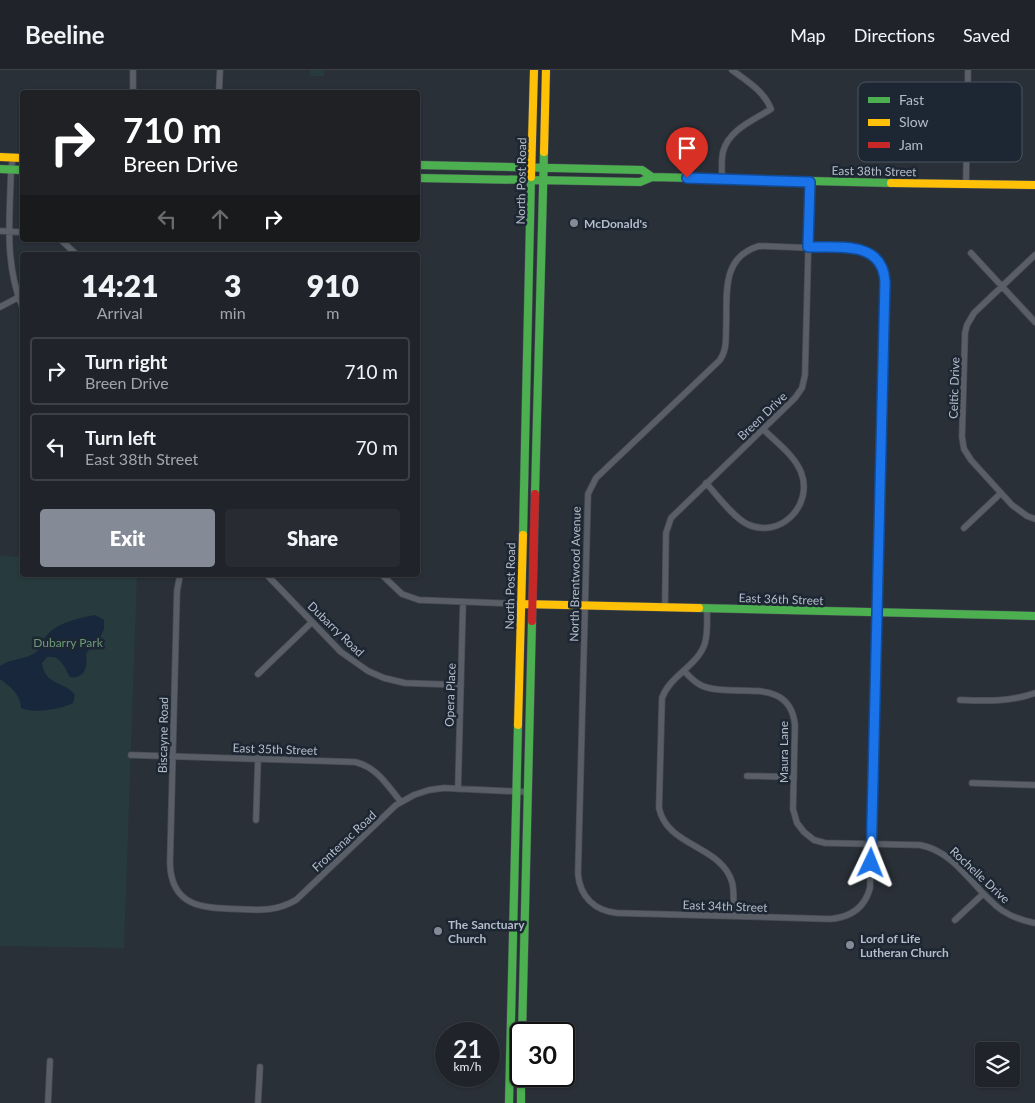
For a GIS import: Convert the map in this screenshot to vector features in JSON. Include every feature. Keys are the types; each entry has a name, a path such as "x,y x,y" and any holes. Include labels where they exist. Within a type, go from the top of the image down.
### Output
{"main road":[{"name":"North Post Road","path":"522,1022 528,792 527,604 534,70"},
{"name":"North Post Road","path":"509,1103 516,792 527,604 544,180 546,70"},
{"path":"0,157 20,158"},
{"name":"East 38th Street","path":"420,166 642,170 652,177"},
{"path":"0,169 20,170"},
{"name":"East 38th Street","path":"420,178 640,182 652,177 810,182 1035,185"},
{"name":"East 36th Street","path":"527,604 1035,616"},
{"path":"521,1087 521,1103"}],"street":[{"path":"133,70 133,90"},
{"path":"219,90 220,70"},
{"path":"722,179 723,153 728,140 739,129 771,109 766,98 759,91 732,70"},
{"path":"13,158 9,232 11,268 20,300"},
{"path":"966,162 966,184"},
{"name":"Breen Drive","path":"665,606 666,535 668,525 676,512 796,396 804,380 810,182"},
{"path":"0,231 20,232"},
{"path":"63,242 74,252"},
{"name":"North Brentwood Avenue","path":"590,902 582,892 578,874 588,491 594,481 721,358 726,344 729,275 738,257 745,251 759,246 862,250 875,258 881,265 885,276 870,888 860,906"},
{"path":"971,253 1035,322"},
{"name":"Celtic Drive","path":"1035,255 974,313 967,325 965,333 962,437 964,449 969,458 1017,509 1035,519"},
{"path":"0,307 19,297"},
{"path":"706,483 739,518 747,523 761,528 770,528 780,525 791,517 803,497 804,485 801,473 794,460 763,429"},
{"path":"964,528 1001,493"},
{"name":"Biscayne Road","path":"180,577 177,591 170,867 173,882 180,893"},
{"name":"Dubarry Road","path":"269,577 348,658 373,674 411,684 460,685"},
{"path":"384,577 397,590 410,598 527,604"},
{"name":"Opera Place","path":"458,789 463,602"},
{"path":"707,608 704,645 696,659 669,685 661,700 659,811 662,820 670,830 716,859 726,869 733,888 733,916"},
{"path":"258,674 312,622"},
{"name":"Maura Lane","path":"684,671 694,681 708,688 763,691 772,693 784,701 792,712 795,723 793,809 797,823"},
{"path":"960,700 995,702 1016,699 1035,692"},
{"name":"East 35th Street","path":"131,755 358,762 379,774 400,802"},
{"path":"256,820 258,758"},
{"path":"747,776 794,777"},
{"path":"972,783 1035,785"},
{"name":"Frontenac Road","path":"180,893 192,903 207,908 268,910 283,907 296,900 400,802 420,792 444,788 528,792"},
{"name":"Rochelle Drive","path":"797,823 806,834 819,842 920,845 939,851 954,862 983,894 1005,912 1024,921 1035,923"},
{"path":"955,920 983,894"},
{"name":"East 34th Street","path":"590,902 602,910 614,913 832,919 846,917 860,906"},
{"path":"48,1103 50,1061"},
{"path":"258,1103 260,1066"}],"green space":[{"path":"310,70 324,70 324,76 310,76"},
{"name":"Dubarry Park","path":"0,556 20,557 20,577 137,577 124,948 0,946"}],"water":[{"path":"95,615 104,620 104,629 97,644 91,647 86,654 86,668 82,674 70,677 62,662 56,658 47,657 42,663 47,676 51,680 66,687 75,695 73,703 47,710 33,711 21,708 17,695 0,679 0,666 32,655 40,648 47,635 58,626"}],"traffic: fast":[{"path":"535,494 544,152"},
{"path":"420,165 642,170 652,177"},
{"path":"0,169 20,170"},
{"path":"523,535 531,177"},
{"path":"420,178 640,182 652,177 891,183"},
{"path":"699,608 1035,616"},
{"path":"522,1022 532,621"},
{"path":"509,1103 518,725"},
{"path":"521,1087 521,1103"}],"traffic: slow":[{"path":"531,177 534,70"},
{"path":"544,152 546,70"},
{"path":"0,157 20,158"},
{"path":"891,183 1035,185"},
{"path":"518,725 523,535"},
{"path":"521,604 699,608"}],"traffic: jam":[{"path":"532,621 535,494"}],"place":[{"name":"McDonald's","path":"574,223"},
{"name":"The Sanctuary Church","path":"438,931"},
{"name":"Lord of Life Lutheran Church","path":"850,945"}],"route":[{"path":"687,178 810,182 808,247 862,250 875,258 881,265 884,273 871,863"}]}
